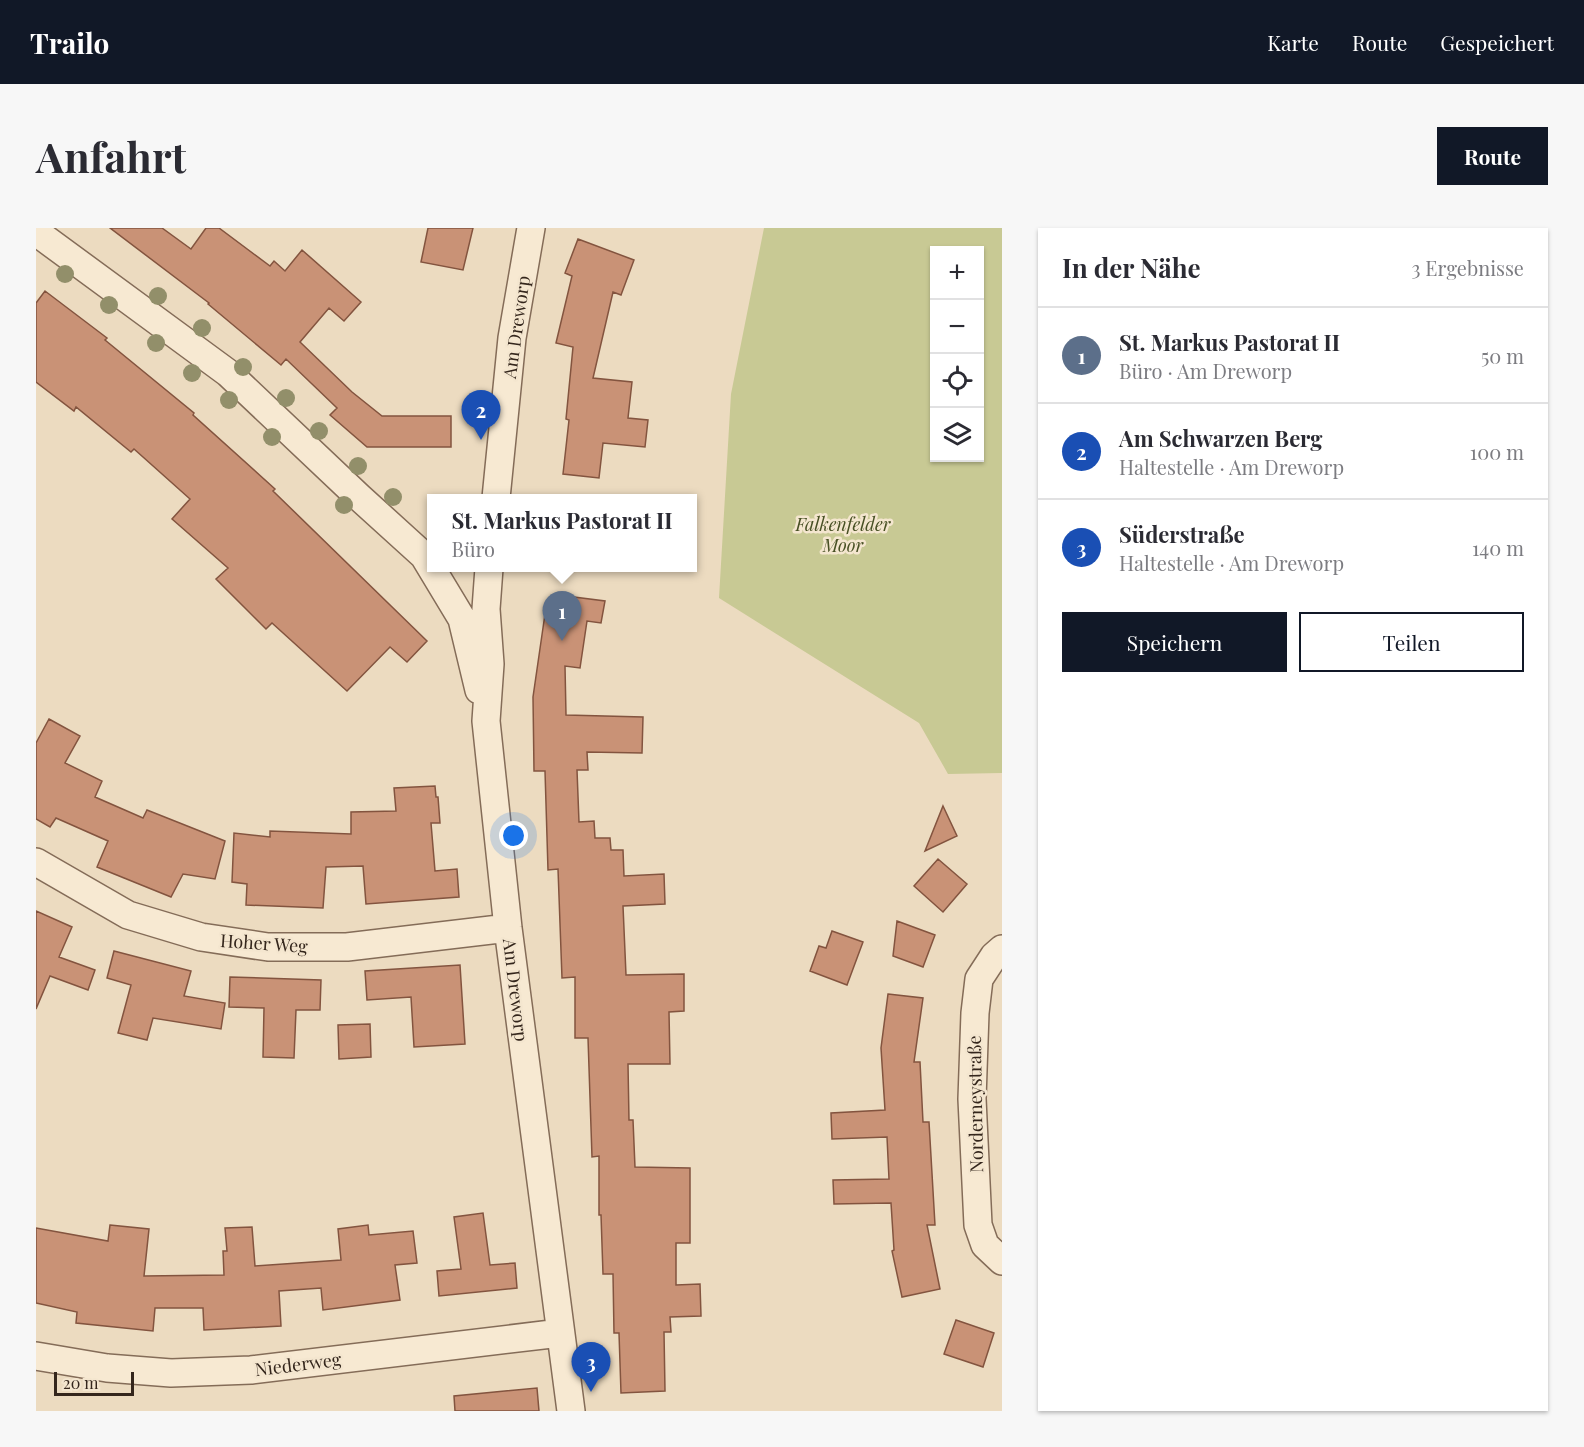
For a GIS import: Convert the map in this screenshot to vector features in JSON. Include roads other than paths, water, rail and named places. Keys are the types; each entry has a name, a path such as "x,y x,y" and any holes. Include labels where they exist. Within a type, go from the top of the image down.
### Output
{"street":[{"name":"Am Dreworp","path":"496,494 512,338 531,228"},
{"path":"36,232 228,373 359,497 427,554"},
{"path":"437,572 462,619 486,721"},
{"name":"Am Dreworp","path":"489,572 486,609 490,664 486,721 508,928 571,1411"},
{"name":"Hoher Weg","path":"36,862 128,915 201,937 256,945 347,947 508,928"},
{"name":"Norderneystraße","path":"1001,1260 985,1245 978,1225 972,1099 975,1013 979,979 994,956 1002,949"},
{"name":"Niederweg","path":"36,1356 107,1368 171,1373 251,1370 560,1333"}],"place":[{"name":"Am Schwarzen Berg","path":"481,440"},
{"name":"St. Markus Pastorat II","path":"562,641"},
{"name":"Süderstraße","path":"591,1392"}],"park label":[{"name":"Falkenfelder Moor","path":"843,534"}]}
